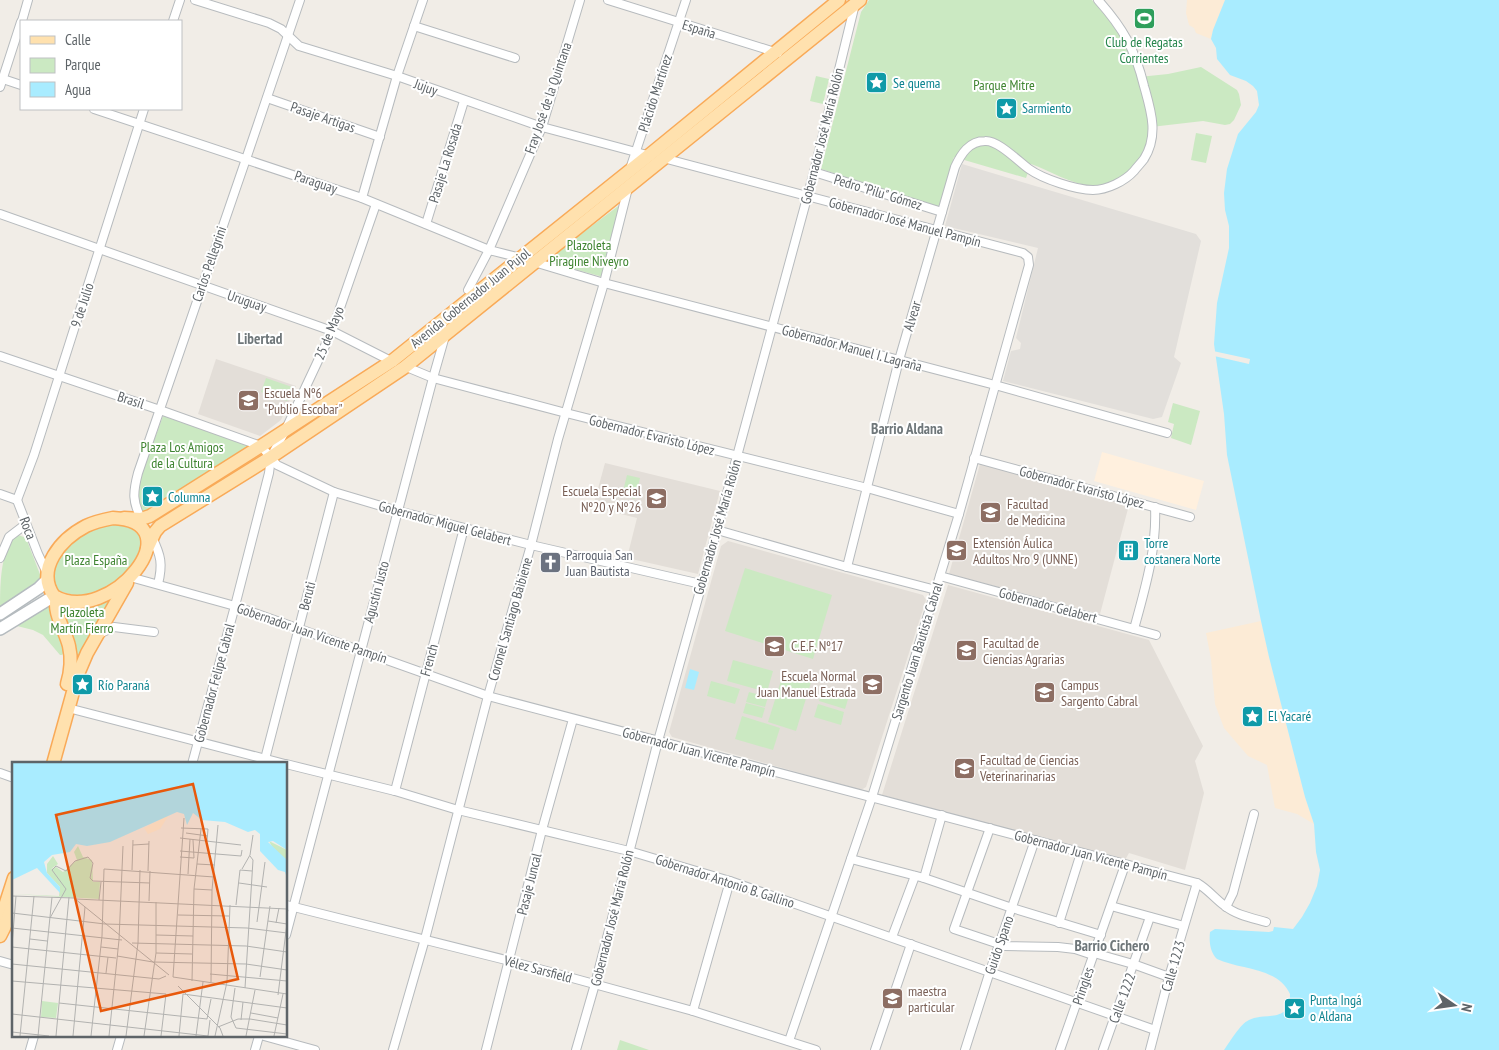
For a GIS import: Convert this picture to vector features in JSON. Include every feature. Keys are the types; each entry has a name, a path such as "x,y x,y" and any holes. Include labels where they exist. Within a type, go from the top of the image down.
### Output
{"main road":[{"name":"Avenida Gobernador Juan Pujol","path":"146,534 270,456 405,367 518,277 529,260 629,171 839,0"},
{"name":"Avenida Gobernador Juan Pujol","path":"146,534 156,513 392,361 628,187 858,2"},
{"path":"0,614 39,588 47,577 58,549 67,538 77,531 100,520 124,518 133,522 146,534 143,558 86,653 78,674 54,762"},
{"path":"47,577 49,587 56,597 56,607 69,645 72,662 47,762"},
{"path":"0,629 56,597 82,602 116,589 129,579"},
{"path":"0,917 12,884"},
{"path":"0,936 12,908"}],"street":[{"path":"22,20 28,0"},
{"path":"173,20 180,0"},
{"name":"Jujuy","path":"194,0 269,22 288,35 299,46 397,76 542,127 665,158"},
{"name":"Carlos Pellegrini","path":"158,584 162,562 160,553 146,534 137,513 134,489 300,0"},
{"path":"362,198 397,76 423,0"},
{"name":"Fray José de la Quintana","path":"468,290 489,250 542,127 580,0"},
{"name":"España","path":"608,0 790,56"},
{"name":"Plácido Martínez","path":"628,187 629,171 686,0"},
{"name":"Alvear","path":"847,567 899,360 955,167 961,154 968,147 976,143 986,141 994,143 1031,170 1047,179 1093,190 1117,183 1131,174 1144,159 1150,142 1153,122 1142,77 1125,35 1098,0"},
{"name":"Gobernador José María Rolón","path":"576,1050 596,984 658,741 814,172 858,2"},
{"path":"0,87 1,78 20,25"},
{"path":"414,26 515,58"},
{"path":"1,78 20,85"},
{"name":"Pasaje Artigas","path":"267,98 380,137"},
{"name":"Pasaje La Rosada","path":"426,224 464,101"},
{"name":"Paraguay","path":"97,110 362,198 489,250 529,260"},
{"name":"9 de Julio","path":"18,500 144,110"},
{"name":"Gobernador José Manuel Pampín","path":"665,158 1022,253 1028,257"},
{"name":"Pedro \"Pilu\" Gómez","path":"814,172 942,212"},
{"name":"Coronel Santiago Baibiene","path":"393,1050 425,939 488,696 604,282 628,187"},
{"name":"25 de Mayo","path":"270,456 286,431 332,331 376,204"},
{"name":"Uruguay","path":"0,214 332,331 392,361 433,378"},
{"name":"Sargento Juan Bautista Cabral","path":"789,1041 872,796 936,590 1029,265 1028,257"},
{"name":"Gobernador Manuel I. Lagraña","path":"529,260 604,282 995,385 1167,433"},
{"name":"Agustín Justo","path":"288,920 290,906 328,774 445,336"},
{"name":"Brasil","path":"0,356 261,446"},
{"name":"Gobernador Evaristo López","path":"433,378 867,488 959,514"},
{"name":"Gobernador Miguel Gelabert","path":"261,446 277,465 334,492 398,511 531,545 701,584"},
{"name":"Gobernador Felipe Cabral","path":"193,762 269,473 270,456"},
{"name":"Gobernador Evaristo López","path":"974,458 1190,517"},
{"name":"Beruti","path":"265,759 334,492"},
{"name":"Roca","path":"0,494 18,500 47,577"},
{"path":"1134,629 1150,570 1156,528 1156,507"},
{"path":"0,558 9,536 26,524"},
{"name":"French","path":"395,791 464,528"},
{"path":"717,530 936,590"},
{"name":"Gobernador Gelabert","path":"940,576 1156,635"},
{"name":"Gobernador Juan Vicente Pampín","path":"129,579 158,584 235,606 299,627 488,696 1197,883 1233,912 1266,922"},
{"path":"95,638 114,627 154,632"},
{"name":"Gobernador Antonio B. Gallino","path":"68,708 278,762"},
{"name":"Pasaje Juncal","path":"486,1050 542,830 573,719"},
{"name":"Gobernador Antonio B. Gallino","path":"288,764 395,791 458,810 629,851 730,881 1155,1030"},
{"path":"0,773 12,777"},
{"path":"1226,908 1233,893 1254,814"},
{"path":"924,878 942,815"},
{"path":"990,828 954,929 1005,946 1075,949 1134,964 1169,977"},
{"name":"Guido Spano","path":"965,1050 1035,840"},
{"path":"1059,923 1081,853"},
{"path":"851,859 924,878 1012,908 1101,935"},
{"name":"Pringles","path":"1060,1050 1125,865"},
{"path":"892,937 915,876"},
{"path":"693,1011 730,881"},
{"name":"Calle 1223","path":"1150,1050 1197,883"},
{"name":"Vélez Sarsfield","path":"290,906 596,984 693,1011 816,1050"},
{"path":"1111,906 1184,926"},
{"name":"Calle 1222","path":"1103,1050 1150,917"},
{"path":"875,1050 911,944"},
{"path":"271,1038 315,1050"}],"shaded area":[{"path":"962,164 1196,234 1201,241 1174,357 1181,363 1162,417 1153,419 1003,381 1011,351 1020,349 1021,343 1016,338 1038,248 945,226"},
{"name":"Escuela Nº6 \"Publio Escobar\"","path":"216,359 296,386 281,420 260,436 198,414"},
{"path":"1102,452 1204,481 1196,510 1094,481"},
{"path":"605,463 720,491 698,574 627,558 637,518 593,507"},
{"path":"980,464 1129,505 1100,614 949,574"},
{"name":"C.E.F. Nº17","path":"728,541 923,595 926,600 866,787 861,790 672,737 669,732 721,546"},
{"name":"Campus Sargento Cabral","path":"948,585 1149,640 1203,746 1195,761 1204,793 1185,870 1129,853 1125,860 882,795"}],"green space":[{"name":"Parque Mitre","path":"869,0 1092,0 1122,39 1139,77 1168,74 1201,67 1237,90 1241,105 1230,124 1225,125 1203,121 1151,127 1145,153 1139,163 1128,174 1107,185 1092,186 1076,183 1031,164 1026,178 954,157 939,207 821,169 861,12"},
{"path":"816,76 829,79 823,104 810,101"},
{"path":"1196,133 1212,136 1206,163 1191,160"},
{"name":"Plazoleta Piragine Niveyro","path":"621,204 603,277 545,261"},
{"path":"266,378 292,387 287,401 261,392"},
{"path":"1173,403 1200,411 1191,445 1171,438 1174,424 1168,422"},
{"name":"Plaza Los Amigos de la Cultura","path":"163,416 253,447 144,513 141,511 136,492"},
{"path":"627,475 640,478 635,499 622,495"},
{"name":"Plaza España","path":"126,523 142,538 140,557 116,585 83,598 56,590 51,571 63,547 99,524"},
{"path":"16,534 26,538 41,581 0,610 4,559"},
{"path":"745,568 832,595 813,659 725,631"},
{"name":"Plazoleta Martín Fierro","path":"112,599 78,663 61,607 63,604"},
{"path":"48,606 51,608 65,651 62,655 43,635 17,626 17,624"},
{"path":"733,660 773,671 767,692 727,681"},
{"path":"784,671 812,679 796,731 768,722"},
{"path":"711,681 740,689 735,704 707,696"},
{"path":"823,688 849,696 845,709 819,701"},
{"path":"749,692 768,697 765,707 746,702"},
{"path":"746,703 765,708 762,718 743,713"},
{"path":"818,704 844,712 841,725 814,717"},
{"path":"742,716 780,728 773,750 735,739"},
{"path":"620,1040 649,1050 617,1050"}],"sand":[{"path":"1187,0 1225,0 1211,39 1196,33 1194,28 1189,25 1186,13"},
{"name":"El Yacaré","path":"1261,621 1305,797 1314,824 1297,814 1275,808 1267,765 1248,756 1224,728 1215,704 1211,659 1206,633"}],"water":[{"path":"1225,0 1499,0 1499,1050 1224,1050 1239,1029 1249,1020 1276,1015 1286,1010 1290,994 1284,985 1268,974 1217,959 1210,947 1210,932 1215,929 1269,932 1273,931 1274,927 1293,929 1310,903 1317,886 1320,870 1316,852 1314,824 1305,797 1269,657 1227,455 1224,414 1214,344 1217,303 1229,248 1229,226 1225,210 1224,193 1227,169 1238,134 1256,112 1259,105 1257,91 1253,86 1230,75 1217,59 1216,48 1211,39"},
{"path":"690,669 699,672 694,690 685,688"}],"pier":[{"path":"1213,351 1250,359 1249,364 1214,356"}],"place":[{"name":"Club de Regatas Corrientes","path":"1144,19"},
{"name":"Se quema","path":"877,83"},
{"name":"Sarmiento","path":"1006,108"},
{"name":"Escuela Nº6 \"Publio Escobar\"","path":"248,401"},
{"name":"Columna","path":"152,497"},
{"name":"Escuela Especial Nº20 y Nº26","path":"657,499"},
{"name":"Facultad de Medicina","path":"991,512"},
{"name":"Extensión Áulica Adultos Nro 9 (UNNE)","path":"957,551"},
{"name":"Torre costanera Norte","path":"1128,551"},
{"name":"Parroquia San Juan Bautista","path":"550,563"},
{"name":"C.E.F. Nº17","path":"775,646"},
{"name":"Facultad de Ciencias Agrarias","path":"967,651"},
{"name":"Escuela Normal Juan Manuel Estrada","path":"872,684"},
{"name":"Río Paraná","path":"82,685"},
{"name":"Campus Sargento Cabral","path":"1045,693"},
{"name":"El Yacaré","path":"1252,716"},
{"name":"Facultad de Ciencias Veterinarinarias","path":"964,768"},
{"name":"maestra particular","path":"892,999"},
{"name":"Punta Ingá o Aldana","path":"1294,1008"}],"district":[{"name":"Libertad","path":"260,339"},
{"name":"Barrio Aldana","path":"907,429"},
{"name":"Barrio Cichero","path":"1112,946"}]}
